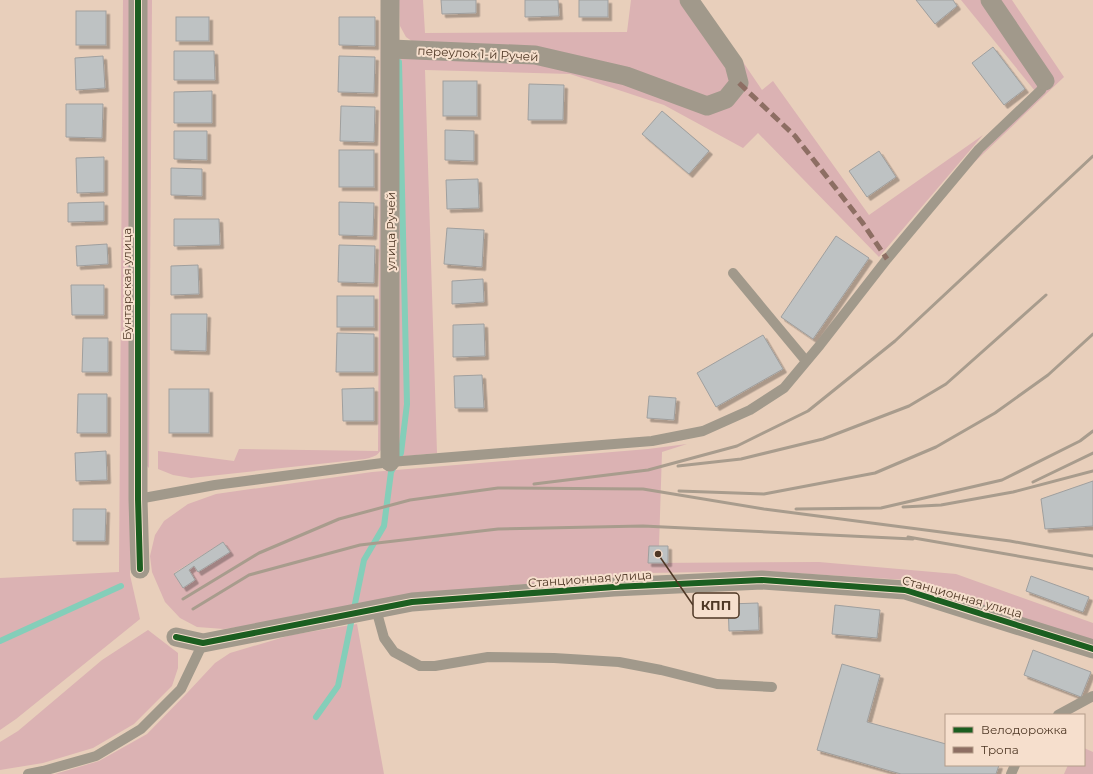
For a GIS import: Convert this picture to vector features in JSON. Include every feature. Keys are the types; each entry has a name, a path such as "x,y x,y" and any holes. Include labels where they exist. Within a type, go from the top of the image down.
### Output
{"street":[{"name":"Бунтарская улица","path":"138,0 138,499 140,569"},
{"name":"улица Ручей","path":"390,0 390,462"},
{"name":"переулок 1-й Ручей","path":"391,49 535,55 626,76 708,106 726,100 739,83 734,64 689,0"},
{"path":"990,0 1045,81"},
{"name":"Станционная улица","path":"203,643 419,601 614,587 762,580 905,590 1093,649"},
{"path":"176,637 203,643"}],"lane":[{"path":"138,499 215,485 390,462 652,441 703,431 750,410 784,388 887,259 979,149 1041,90 1045,81"},
{"path":"733,273 806,361"},
{"path":"376,609 384,638 394,652 420,666 435,666 488,657 554,658 619,662 661,670 717,684 772,687"},
{"path":"28,774 43,772 96,756 141,729 181,689 203,643"},
{"path":"1060,714 1093,696"}],"shaded area":[{"path":"123,0 131,0 130,575 140,619 16,719 0,730 0,578 119,572"},
{"path":"146,0 152,0 149,468 146,465"},
{"path":"381,0 385,441 382,449 373,457 365,459 191,478 173,475 158,469 158,451 234,461 239,449 378,451"},
{"path":"399,0 423,0 425,33 627,32 631,0 681,0 728,66 732,81 720,93 702,98 628,72 419,46 406,37 400,26"},
{"path":"961,0 981,0 1039,85 1035,91"},
{"path":"999,0 1012,0 1064,77 944,191 1053,83"},
{"path":"397,57 535,62 626,81 709,113 743,62 762,90 773,81 869,215 983,135 879,257 758,133 743,148 664,105 570,74 425,70 437,453 395,457"},
{"path":"687,444 662,452 659,546 649,546 649,563 819,562 956,574 1093,623 1093,641 907,580 760,571 648,573 404,595 260,624 224,629 197,627 180,618 165,602 152,572 150,556 155,535 164,521 188,504 216,494 372,472 648,449","holes":["223,542 230,552 198,572 194,566 189,570 195,580 183,588 174,573"]},
{"path":"357,624 384,774 55,774 99,761 147,734 215,663 230,653 291,635"},
{"path":"148,630 178,653 178,668 172,686 134,724 93,748 43,763 0,770 0,742 18,731 102,660"},
{"path":"1085,748 1093,752 1093,774 1064,774 1068,766 1085,766"}],"building":[{"path":"441,0 476,0 476,13 442,14"},
{"path":"525,0 558,0 559,16 525,17"},
{"path":"579,0 608,0 608,17 579,17"},
{"path":"916,0 953,0 957,6 935,24"},
{"path":"76,11 106,11 106,45 76,45"},
{"path":"176,17 209,17 209,41 176,41"},
{"path":"339,17 375,17 375,46 339,45"},
{"path":"993,47 1025,89 1004,105 972,63"},
{"path":"174,51 214,51 215,80 174,80"},
{"path":"103,56 105,88 76,90 75,58"},
{"path":"339,56 375,57 374,93 338,92"},
{"path":"443,81 477,81 477,116 443,116"},
{"path":"529,84 564,85 563,120 528,120"},
{"path":"212,91 212,123 174,123 174,92"},
{"path":"66,104 103,104 102,138 66,137"},
{"path":"341,106 375,107 374,142 340,141"},
{"path":"662,111 709,151 689,174 642,134"},
{"path":"445,130 474,131 474,161 445,160"},
{"path":"174,131 207,131 207,160 174,159"},
{"path":"339,150 374,150 374,187 339,187"},
{"path":"879,151 896,177 867,197 849,171"},
{"path":"104,157 104,192 77,193 76,158"},
{"path":"171,168 202,169 202,196 171,195"},
{"path":"478,179 479,208 447,209 446,180"},
{"path":"104,202 104,221 68,222 68,203"},
{"path":"339,202 374,203 373,236 339,235"},
{"path":"174,219 219,219 220,245 174,246"},
{"path":"447,228 484,230 482,267 444,264"},
{"path":"836,236 869,258 813,339 781,317"},
{"path":"107,244 108,264 77,266 76,246"},
{"path":"339,245 375,246 374,283 338,282"},
{"path":"198,265 199,294 171,295 171,266"},
{"path":"483,279 484,302 452,304 452,281"},
{"path":"71,285 104,285 104,315 72,315"},
{"path":"337,296 374,296 374,327 337,327"},
{"path":"171,314 207,314 206,351 171,350"},
{"path":"484,324 485,356 453,357 453,325"},
{"path":"337,333 374,334 374,372 336,372"},
{"path":"763,335 783,369 716,407 697,373"},
{"path":"83,338 108,338 108,372 82,372"},
{"path":"482,375 484,408 455,408 454,376"},
{"path":"374,388 374,421 343,421 342,389"},
{"path":"169,389 209,389 209,433 169,433"},
{"path":"78,394 107,394 107,433 77,433"},
{"path":"649,396 676,398 674,420 647,418"},
{"path":"106,451 107,480 76,481 75,453"},
{"path":"1093,481 1093,526 1045,529 1041,499"},
{"path":"73,509 106,509 105,541 73,541"},
{"path":"223,542 230,552 198,572 194,566 189,570 195,580 183,588 174,574"},
{"path":"649,546 668,546 668,563 648,563"},
{"path":"1031,576 1089,597 1083,612 1026,591"},
{"path":"758,603 759,630 729,631 728,604"},
{"path":"835,605 880,610 877,638 832,634"},
{"path":"1033,650 1091,672 1081,697 1024,675"},
{"path":"842,664 880,675 867,722 945,744 945,766 999,766 996,774 901,774 817,750"}],"waterway":[{"path":"316,717 338,686 364,560 384,526 391,472 401,453 407,404 399,62"},
{"path":"0,641 121,586"}],"railway":[{"path":"534,484 648,470 737,446 808,411 895,341 1093,156"},
{"path":"678,466 741,459 823,439 909,406 946,384 1046,295"},
{"path":"679,491 764,494 875,473 936,447 995,413 1048,375 1093,334"},
{"path":"796,509 881,508 1002,480 1080,441 1093,431"},
{"path":"1033,482 1093,453"},
{"path":"903,507 941,505 1013,492 1093,471"},
{"path":"183,599 259,553 339,519 410,500 498,488 643,489 764,509 1010,541 1093,556"},
{"path":"193,609 249,575 360,545 498,529 643,526 913,539"},
{"path":"908,537 1093,569"}],"marked path":[{"path":"739,83 795,136 862,222 887,259"}],"cycle path":[{"path":"138,0 138,499 140,569"},
{"path":"176,637 203,643 412,602 614,587 762,580 905,590 1093,649"}],"place":[{"name":"КПП","path":"658,554"}]}
